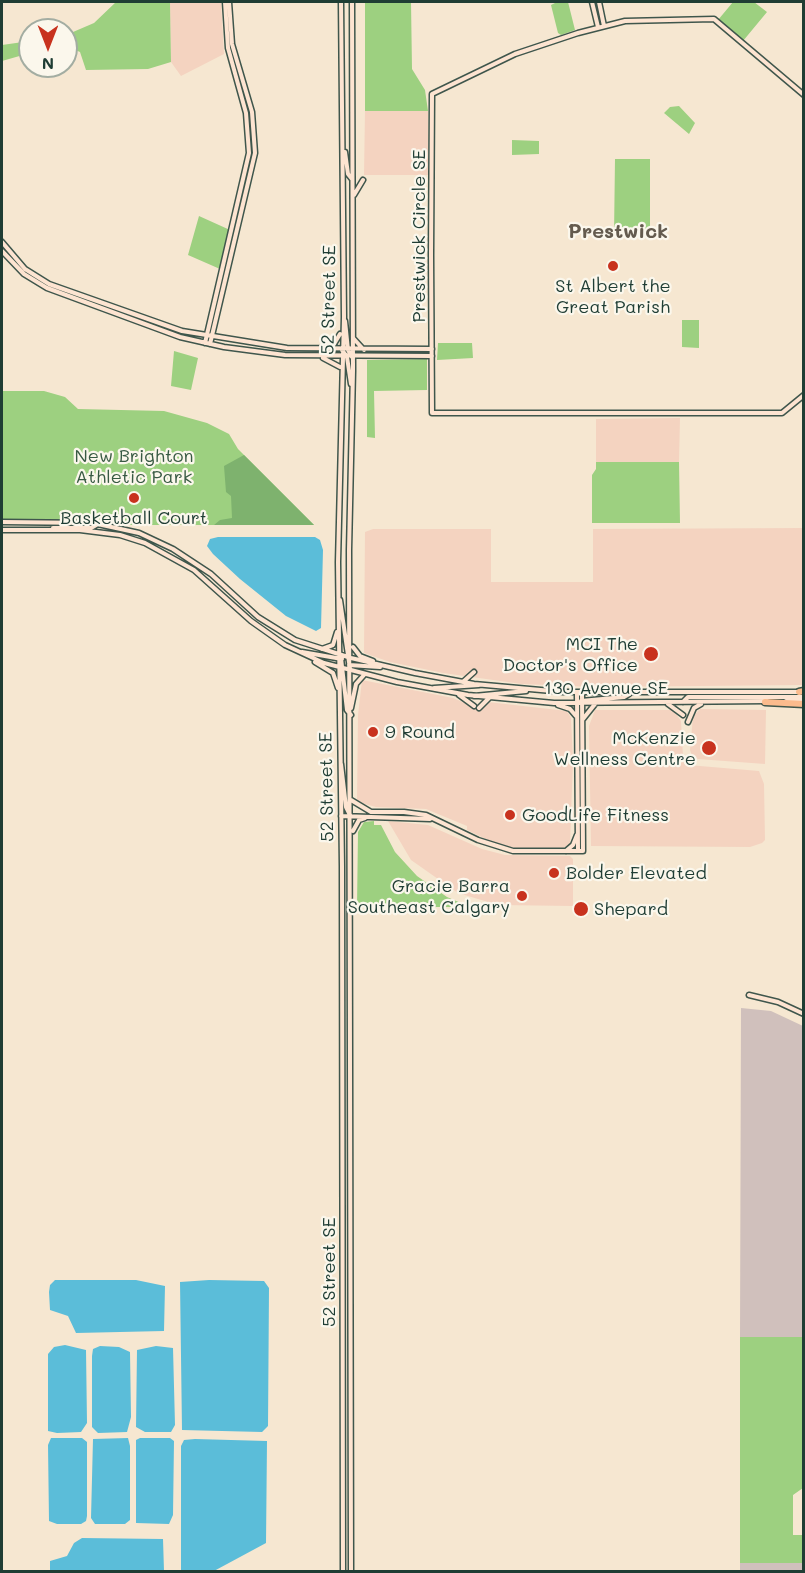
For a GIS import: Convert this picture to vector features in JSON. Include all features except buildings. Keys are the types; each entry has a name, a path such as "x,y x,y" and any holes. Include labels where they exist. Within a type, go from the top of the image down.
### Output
{"highway":[{"path":"765,702 803,696"}],"main road":[{"path":"208,344 249,153 246,113 228,48 225,2"},
{"path":"209,336 255,153 252,112 232,44 230,2"},
{"name":"52 Street SE","path":"341,2 344,317 342,350 345,357 341,369 338,628 344,662 340,700 344,1572"},
{"name":"52 Street SE","path":"350,2 353,337 350,350"},
{"path":"592,2 598,27"},
{"path":"599,2 604,26"},
{"name":"Prestwick Circle SE","path":"804,95 714,20 638,20 598,27 515,54 432,94 432,413 782,413 804,395"},
{"path":"343,140 348,174 352,179"},
{"path":"342,179 352,179"},
{"path":"352,198 363,180"},
{"path":"2,242 25,269 56,287 160,325 209,336 287,348 432,349"},
{"path":"2,252 24,274 60,294 159,330 208,344 263,353 320,357 432,356"},
{"path":"344,317 353,357"},
{"path":"331,349 338,340 342,328"},
{"path":"353,337 365,350"},
{"path":"320,357 333,361 341,369"},
{"path":"345,357 352,391"},
{"name":"52 Street SE","path":"344,662 351,645 349,550 353,357"},
{"path":"353,371 362,357"},
{"name":"130 Avenue SE","path":"2,522 98,524 139,533 173,549 211,574 258,617 295,640 344,662 351,670 366,675 455,694 554,703 765,702"},
{"path":"42,530 60,527 91,528 98,524 111,533"},
{"name":"130 Avenue SE","path":"2,530 111,533 145,543 175,558 273,638 316,661 385,666 462,682 531,690 579,693 803,696"},
{"path":"339,593 347,710 351,716"},
{"path":"318,649 331,646 338,628"},
{"path":"273,638 284,647 333,673 340,700"},
{"path":"351,645 360,656 385,666"},
{"path":"295,650 344,662"},
{"name":"52 Street SE","path":"351,670 351,1572"},
{"path":"462,682 474,672"},
{"path":"351,709 356,684 366,675"},
{"path":"429,688 478,687 480,684"},
{"path":"474,696 531,690"},
{"path":"579,693 581,723 580,851"},
{"path":"580,703 624,697 629,693"},
{"path":"455,694 476,707 489,698"},
{"path":"683,702 688,698 803,696"},
{"path":"688,722 694,708 705,702"},
{"path":"554,703 570,709 576,716"},
{"path":"580,703 576,716 580,851"},
{"path":"664,703 676,708 683,715"},
{"path":"581,723 595,704"},
{"path":"340,761 343,768 346,807 351,816"},
{"path":"351,800 370,814"},
{"path":"341,816 416,813 494,846 518,851 580,851"},
{"path":"351,837 358,820 370,814"},
{"path":"565,851 573,845 578,831"},
{"path":"749,995 778,1002 804,1014"}],"shaded area":[{"path":"170,2 221,2 224,54 181,76 171,62"},
{"path":"365,111 428,111 428,175 364,175"},
{"path":"680,418 679,462 596,462 596,419"},
{"path":"803,528 803,685 595,687 522,684 443,673 390,662 364,653 365,532 373,529 491,529 491,582 593,582 593,529"},
{"path":"362,680 453,698 470,705 484,705 488,702 567,711 571,718 573,760 570,844 562,849 512,848 490,841 467,830 467,826 426,809 376,807 357,802 358,715"},
{"path":"700,709 766,710 765,764 698,759 692,756 690,750 693,716"},
{"path":"595,710 673,710 681,721 683,756 688,765 759,771 764,784 765,840 750,847 591,846 589,726"},
{"path":"388,821 428,825 482,849 505,855 570,856 573,859 573,906 498,905 458,893 411,860"},
{"path":"741,1008 771,1011 803,1026 803,1337 740,1337"},
{"path":"740,1563 803,1563 803,1571 740,1571"}],"green space":[{"path":"116,2 170,2 171,62 148,69 86,70 78,51 78,30 94,23"},
{"path":"365,2 411,2 412,69 425,90 428,111 365,111"},
{"path":"557,2 568,2 575,30 561,35 558,33 551,5"},
{"path":"733,2 754,2 767,12 743,41 718,20"},
{"path":"18,43 18,56 2,61 2,45"},
{"path":"679,106 695,123 689,134 664,113 670,107"},
{"path":"512,140 539,141 539,154 512,155"},
{"path":"615,159 650,159 650,235 614,235"},
{"path":"199,216 230,230 220,269 188,255"},
{"path":"682,320 699,320 699,348 682,347"},
{"path":"438,343 472,343 473,358 437,360"},
{"path":"174,351 198,358 191,390 171,386"},
{"path":"427,359 427,390 374,391 375,438 367,437 367,360"},
{"name":"New Brighton Athletic Park","path":"2,391 44,391 65,397 78,409 164,411 207,423 229,434 238,449 314,525 130,525 91,518 84,521 2,519"},
{"path":"244,455 314,525 214,525 220,520 232,518 231,496 226,492 224,466"},
{"path":"596,462 679,462 680,523 592,523 592,475 596,469"},
{"path":"374,821 374,825 381,825 395,852 417,876 447,897 470,907 357,907 358,832 364,822"},
{"path":"740,1337 803,1337 803,1488 793,1495 793,1535 803,1535 803,1563 740,1563"}],"water":[{"path":"218,537 315,537 320,540 323,550 321,628 316,631 286,616 240,579 207,546 210,539"},
{"path":"55,1280 136,1280 165,1286 164,1331 76,1333 68,1316 50,1310 50,1285"},
{"path":"264,1281 269,1288 268,1426 262,1432 182,1430 180,1282"},
{"path":"65,1345 86,1350 87,1423 81,1432 48,1431 48,1354 54,1347"},
{"path":"100,1346 119,1347 130,1352 131,1417 127,1432 98,1433 92,1427 92,1356 93,1349"},
{"path":"156,1346 173,1348 175,1425 171,1432 145,1432 136,1427 137,1350"},
{"path":"51,1438 82,1438 87,1442 87,1516 86,1521 81,1524 57,1524 49,1521 48,1445"},
{"path":"128,1438 130,1446 130,1520 125,1524 95,1524 91,1518 93,1439"},
{"path":"170,1438 174,1441 173,1515 169,1524 136,1523 136,1440"},
{"path":"184,1440 267,1441 266,1543 214,1571 181,1571 181,1446"},
{"path":"82,1538 163,1539 164,1571 50,1571 50,1561 67,1556 74,1543"}],"place":[{"name":"St Albert the Great Parish","path":"613,266"},
{"name":"Basketball Court","path":"134,498"},
{"name":"MCI The Doctor's Office","path":"651,654"},
{"name":"9 Round","path":"373,732"},
{"name":"McKenzie Wellness Centre","path":"709,748"},
{"name":"GoodLife Fitness","path":"510,815"},
{"name":"Bolder Elevated","path":"554,873"},
{"name":"Gracie Barra Southeast Calgary","path":"522,896"},
{"name":"Shepard","path":"581,909"}],"district":[{"name":"Prestwick","path":"618,232"}]}
